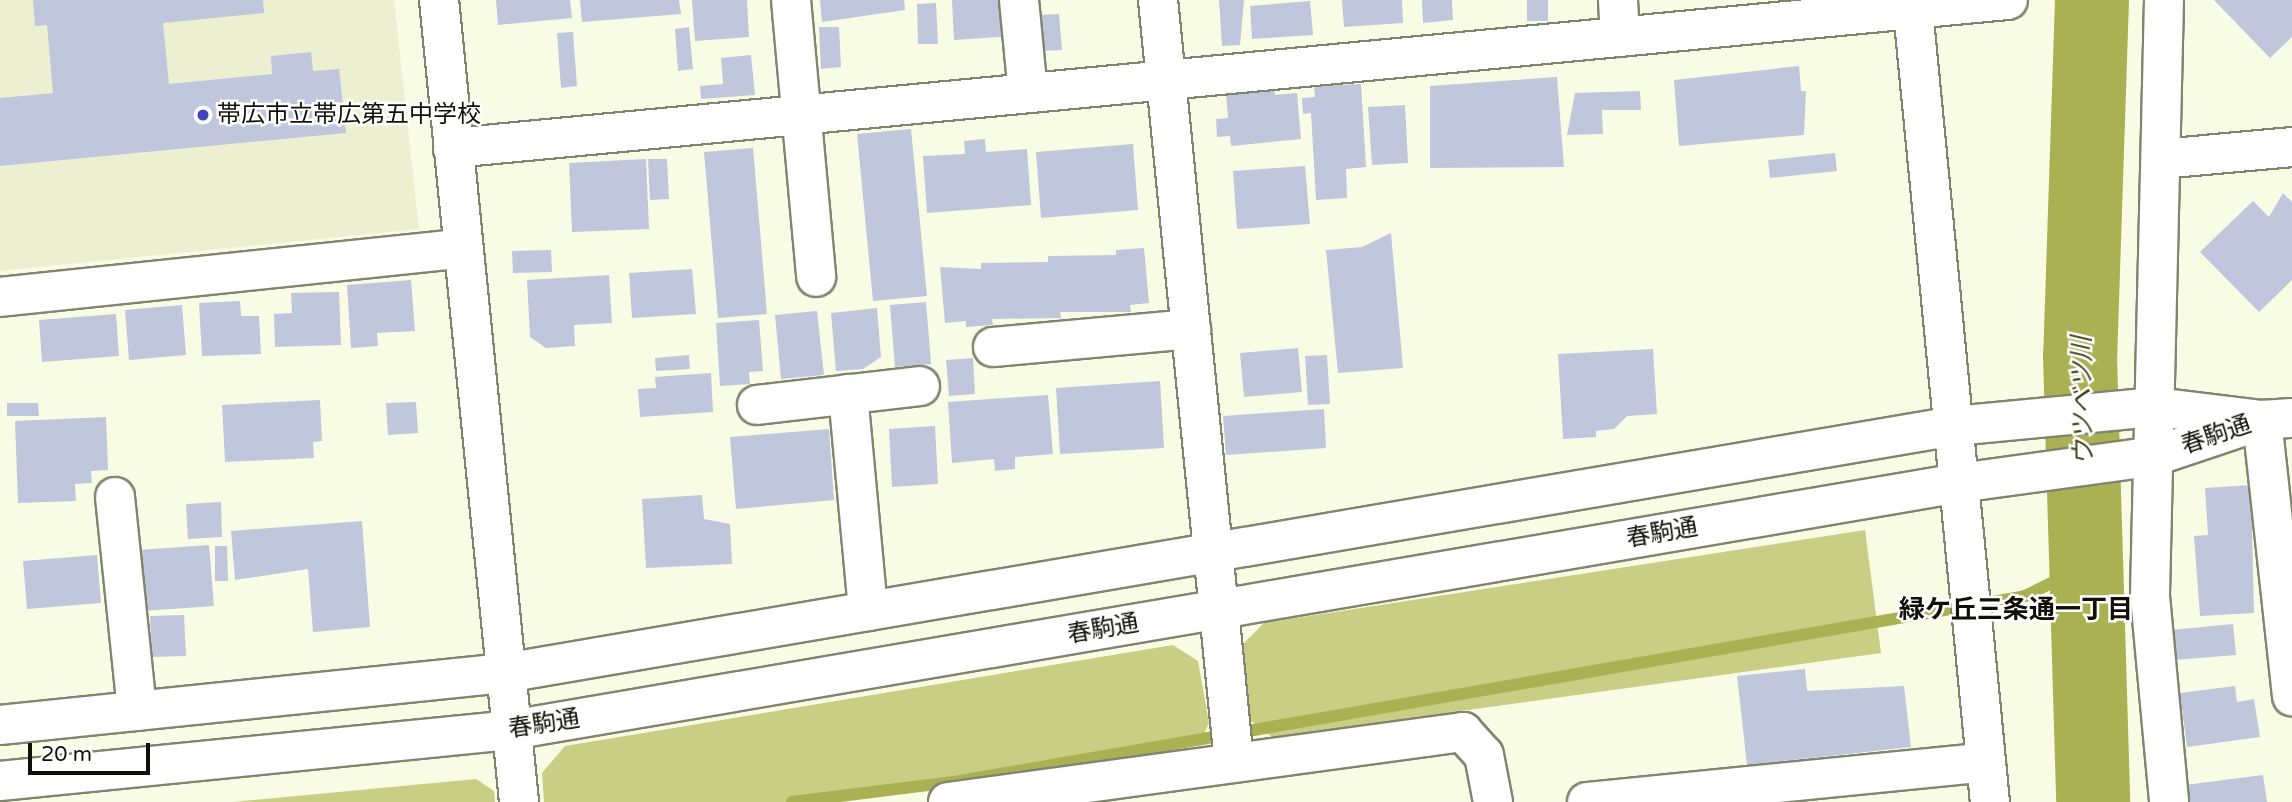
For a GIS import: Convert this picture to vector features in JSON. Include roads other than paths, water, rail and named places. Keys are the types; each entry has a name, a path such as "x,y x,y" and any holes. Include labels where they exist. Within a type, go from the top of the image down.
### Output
{"street":[{"path":"439,0 519,802"},
{"path":"791,0 816,277"},
{"path":"1019,0 1028,93"},
{"path":"1158,0 1234,762"},
{"path":"453,148 803,112 1167,80 1619,18 2008,0"},
{"path":"2164,0 2161,159 2139,409 2138,458 2169,802"},
{"path":"1913,4 1990,802"},
{"path":"2161,159 2292,147"},
{"path":"0,297 463,248"},
{"path":"993,347 1191,328"},
{"path":"757,405 920,386"},
{"path":"848,394 869,611"},
{"name":"春駒通","path":"0,724 505,673 1954,426 2139,409 2277,419"},
{"path":"2277,419 2292,696"},
{"name":"春駒通","path":"0,781 511,730 1959,483 2138,458 2277,419"},
{"path":"115,496 137,711"},
{"path":"948,802 1463,732 1484,755 1493,802"},
{"path":"1587,802 1629,800 1986,762"}],"waterway":[{"name":"ウツベツ川","path":"2092,0 2080,356 2093,802"},
{"path":"792,802 960,781 2025,596 2084,567"}],"place":[{"name":"帯広市立帯広第五中学校","path":"203,115"}],"district":[{"name":"緑ケ丘三条通一丁目","path":"2016,610"}]}
